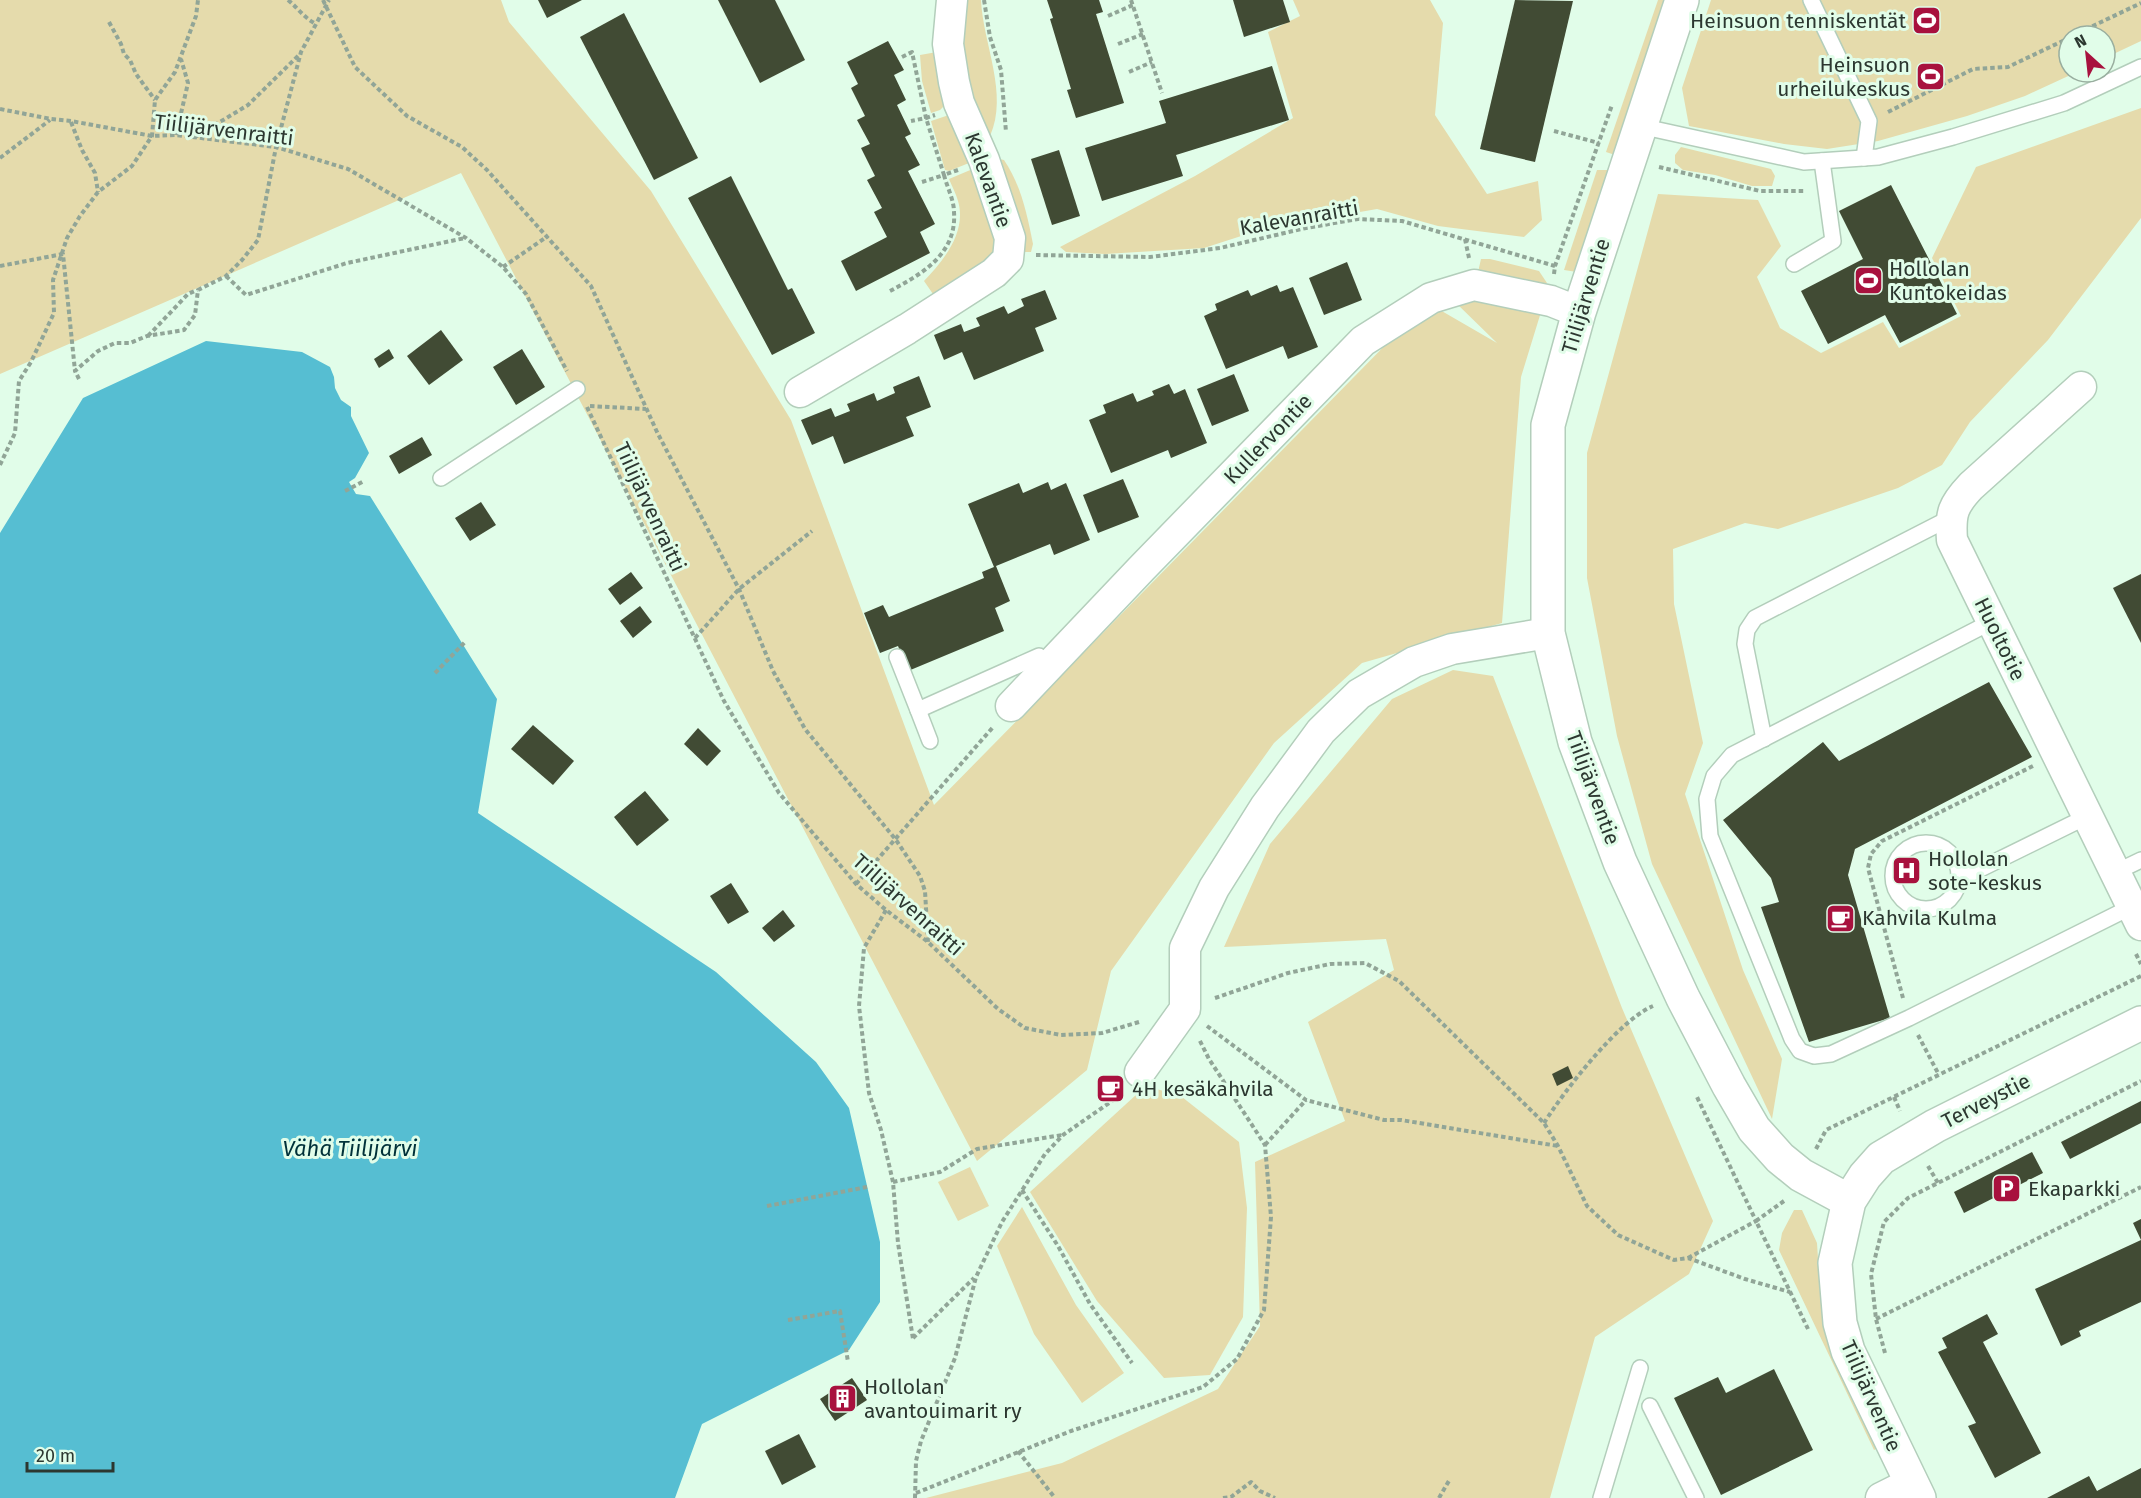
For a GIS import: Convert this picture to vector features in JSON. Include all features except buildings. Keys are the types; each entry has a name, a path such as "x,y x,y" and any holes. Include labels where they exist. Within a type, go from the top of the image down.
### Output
{"street":[{"name":"Kalevantie","path":"800,392 917,323 994,273 1008,259 1010,238 984,160 959,104 954,82 948,44 952,0"},
{"name":"Tiilijärventie","path":"1682,0 1579,312 1548,424 1548,633 1575,742 1620,862 1683,998 1729,1086 1754,1129 1779,1158 1801,1175 1849,1201 1835,1263 1840,1323 1848,1351 1915,1490"},
{"name":"Kullervontie","path":"1011,706 1149,560 1363,341 1431,298 1474,285 1551,301 1579,312"},
{"path":"1950,518 1957,501 1971,486 2081,387"},
{"name":"Huoltotie","path":"1950,518 1952,540 2136,916"},
{"path":"1140,1072 1185,1009 1185,948 1214,888 1265,807 1321,731 1359,694 1414,662 1452,649 1548,633"},
{"name":"Terveystie","path":"1849,1201 1864,1176 1881,1158 1935,1126 2141,1023"},
{"path":"1881,1498 1915,1490"}],"lane":[{"path":"1811,0 1869,121 1864,158"},
{"path":"1640,126 1804,162 1864,158 1953,137 2064,103 2141,67"},
{"path":"1794,264 1833,241 1822,161"},
{"path":"441,478 577,389"},
{"path":"1764,739 1745,644 1747,630 1755,618 1950,518"},
{"path":"1991,622 1732,755 1714,776 1707,799 1710,836 1792,1039 1800,1051 1814,1056 1831,1054 2136,916"},
{"path":"918,710 1039,656"},
{"path":"897,657 930,741"},
{"path":"1960,879 1955,858 1938,845 1927,843 1916,844 1907,849 1899,857 1894,867 1895,888 1901,898 1909,905 1920,909 1931,909 1942,906 1951,899 1960,879 2086,817"},
{"path":"2114,873 2141,860"},
{"path":"1601,1498 1640,1368"},
{"path":"1650,1406 1696,1498"}],"path":[{"path":"0,465 15,433 19,381 31,363 54,313 53,280 67,238 98,192 132,166 153,136 155,99 175,72 196,16 198,0"},
{"path":"288,0 306,19 316,24"},
{"path":"297,0 297,7"},
{"path":"323,0 355,67 407,116 462,147 487,170 591,286 646,409 739,589 773,671 805,729 896,840 920,876 926,902 928,942"},
{"path":"147,336 188,294 226,276 258,240 276,147 301,52 329,0"},
{"path":"984,0 990,37 1001,70 1006,135"},
{"path":"1131,0 1162,93"},
{"path":"2098,24 2141,3"},
{"path":"1108,16 1133,5"},
{"path":"109,22 124,54 155,99"},
{"path":"1118,44 1143,34"},
{"path":"1869,121 1973,69 2008,67 2057,44"},
{"path":"194,137 248,105 301,52"},
{"path":"890,291 920,275 943,253 954,224 955,209 926,118 912,52 902,57"},
{"path":"176,135 188,83 181,58"},
{"path":"1129,72 1152,62"},
{"path":"911,121 926,118 959,104"},
{"name":"Tiilijärvenraitti","path":"0,109 153,136 176,135 276,147 348,169 466,238 503,267 526,294 587,406 724,701 779,793 856,884 928,942 998,1009 1025,1028 1061,1035 1102,1033 1185,1009 1288,973 1330,964 1365,963 1399,981 1544,1123 1558,1146 1587,1206 1618,1235 1674,1260 1688,1258 1745,1279 1790,1292"},
{"path":"0,158 51,119"},
{"path":"71,121 82,150 95,173 98,192"},
{"path":"1554,131 1599,143"},
{"path":"922,182 984,160"},
{"name":"Kalevanraitti","path":"1042,254 1150,257 1220,248 1306,228 1358,219 1402,221 1555,266"},
{"path":"503,267 548,236"},
{"path":"226,276 246,295 347,263 466,238"},
{"path":"0,267 63,254"},
{"path":"63,254 75,370 80,379"},
{"path":"75,370 98,351 115,343 184,330 195,315 198,290"},
{"path":"587,406 646,409"},
{"path":"345,491 364,481"},
{"path":"694,638 739,589 812,531"},
{"path":"435,673 465,642"},
{"path":"856,884 1011,706"},
{"path":"1939,1075 1909,1018 1868,868 1871,854 1882,841 2039,763"},
{"path":"886,910 864,948 859,1006 869,1093 881,1130 893,1182 898,1243 913,1339 976,1277"},
{"path":"1544,1123 1558,1101 1625,1024 1643,1010 1654,1005"},
{"path":"1185,1009 1306,1100 1384,1120 1401,1120 1558,1146"},
{"path":"1140,1072 1136,1085 1063,1135 1045,1154 1002,1222 976,1277 948,1378 921,1441 916,1461 915,1496 1018,1451 1203,1387 1237,1359 1264,1310 1271,1217 1265,1145 1209,1059 1185,1009"},
{"path":"1887,1358 1876,1319 1871,1274 1884,1222 1908,1198 2141,1081"},
{"path":"1265,1145 1306,1100"},
{"path":"893,1182 940,1172 977,1149 1063,1135"},
{"path":"767,1206 867,1187"},
{"path":"1876,1319 2141,1187"},
{"path":"1022,1190 1058,1246 1090,1304 1132,1363"},
{"path":"1688,1258 1756,1221"},
{"path":"788,1320 840,1311 848,1362"},
{"path":"1018,1451 1055,1498"},
{"path":"1439,1498 1450,1479"},
{"path":"1223,1498 1231,1497 1251,1482 1260,1491 1275,1498"}],"shaded area":[{"path":"0,0 501,0 509,22 651,191 791,420 934,805 1405,325 1440,310 1497,343 1454,301 1465,298 1541,312 1521,377 1502,623 1362,663 1274,743 1111,971 1087,1070 977,1161 461,173 0,374"},
{"path":"963,0 981,0 996,86 995,120 990,136 981,135 970,107 962,24"},
{"path":"1293,0 1430,0 1443,23 1435,115 1487,194 1538,181 1542,220 1524,237 1438,226 1377,209 1263,229 1204,248 1105,254 1066,252 1060,247 1195,176 1293,118 1268,32 1300,16"},
{"path":"1658,0 1668,0 1615,155 1606,152"},
{"name":"Heinsuon urheilukeskus","path":"1711,0 2141,0 2141,41 2117,52 2117,24 2057,24 2057,81 2025,96 1967,116 1878,141 1827,149 1784,144 1689,126 1682,88"},
{"path":"937,52 936,71 945,105 940,110 931,113 922,81 920,55"},
{"path":"2141,108 2141,218 2048,340 1970,422 1942,465 1898,488 1778,529 1745,523 1673,549 1674,604 1703,743 1685,794 1743,970 1782,1059 1772,1119 1652,864 1617,736 1587,578 1587,453 1658,194 1758,200 1781,246 1757,277 1780,328 1821,353 1883,322 1899,348 1961,316 1932,258 1976,167"},
{"path":"949,115 969,163 949,171 945,170 931,121"},
{"path":"1681,147 1771,169 1775,176 1772,186 1752,186 1715,175 1683,170 1675,163 1675,155"},
{"path":"999,159 1004,160 1019,190 1033,244 1031,252 1024,252 1019,245"},
{"path":"975,168 999,233 993,257 933,294 924,281 946,255 959,224 958,201 949,179"},
{"path":"1597,170 1610,170 1577,272 1564,270"},
{"path":"1481,259 1490,259 1539,271 1547,283 1544,285 1478,272"},
{"path":"1453,670 1493,676 1622,1008 1713,1221 1689,1274 1595,1337 1550,1498 926,1498 1062,1463 1218,1389 1260,1326 1255,1162 1345,1121 1308,1022 1394,970 1386,939 1224,947 1270,844 1392,699"},
{"path":"1157,1089 1182,1097 1239,1142 1247,1208 1243,1317 1210,1375 1164,1378 1097,1301 1030,1192 1137,1094"},
{"path":"970,1167 989,1206 958,1221 938,1182"},
{"path":"1022,1207 1076,1305 1124,1373 1082,1403 1034,1334 997,1246"},
{"path":"1794,1210 1802,1210 1817,1243 1820,1291 1825,1321 1880,1447 1874,1450 1779,1250 1782,1233"}],"water":[{"name":"Vähä Tiilijärvi","path":"206,341 302,352 330,367 335,388 341,400 351,407 351,416 369,453 355,478 349,482 356,494 370,496 497,699 478,813 716,972 816,1062 849,1108 880,1242 880,1302 849,1350 702,1424 675,1498 0,1498 0,533 83,398"}],"place":[{"name":"Heinsuon tenniskentät","path":"1927,21"},
{"name":"Heinsuon urheilukeskus","path":"1931,77"},
{"name":"Hollolan Kuntokeidas","path":"1868,281"},
{"name":"Hollolan sote-keskus","path":"1907,871"},
{"name":"Kahvila Kulma","path":"1841,918"},
{"name":"4H kesäkahvila","path":"1111,1089"},
{"name":"Ekaparkki","path":"2007,1189"},
{"name":"Hollolan avantouimarit ry","path":"843,1399"}]}
